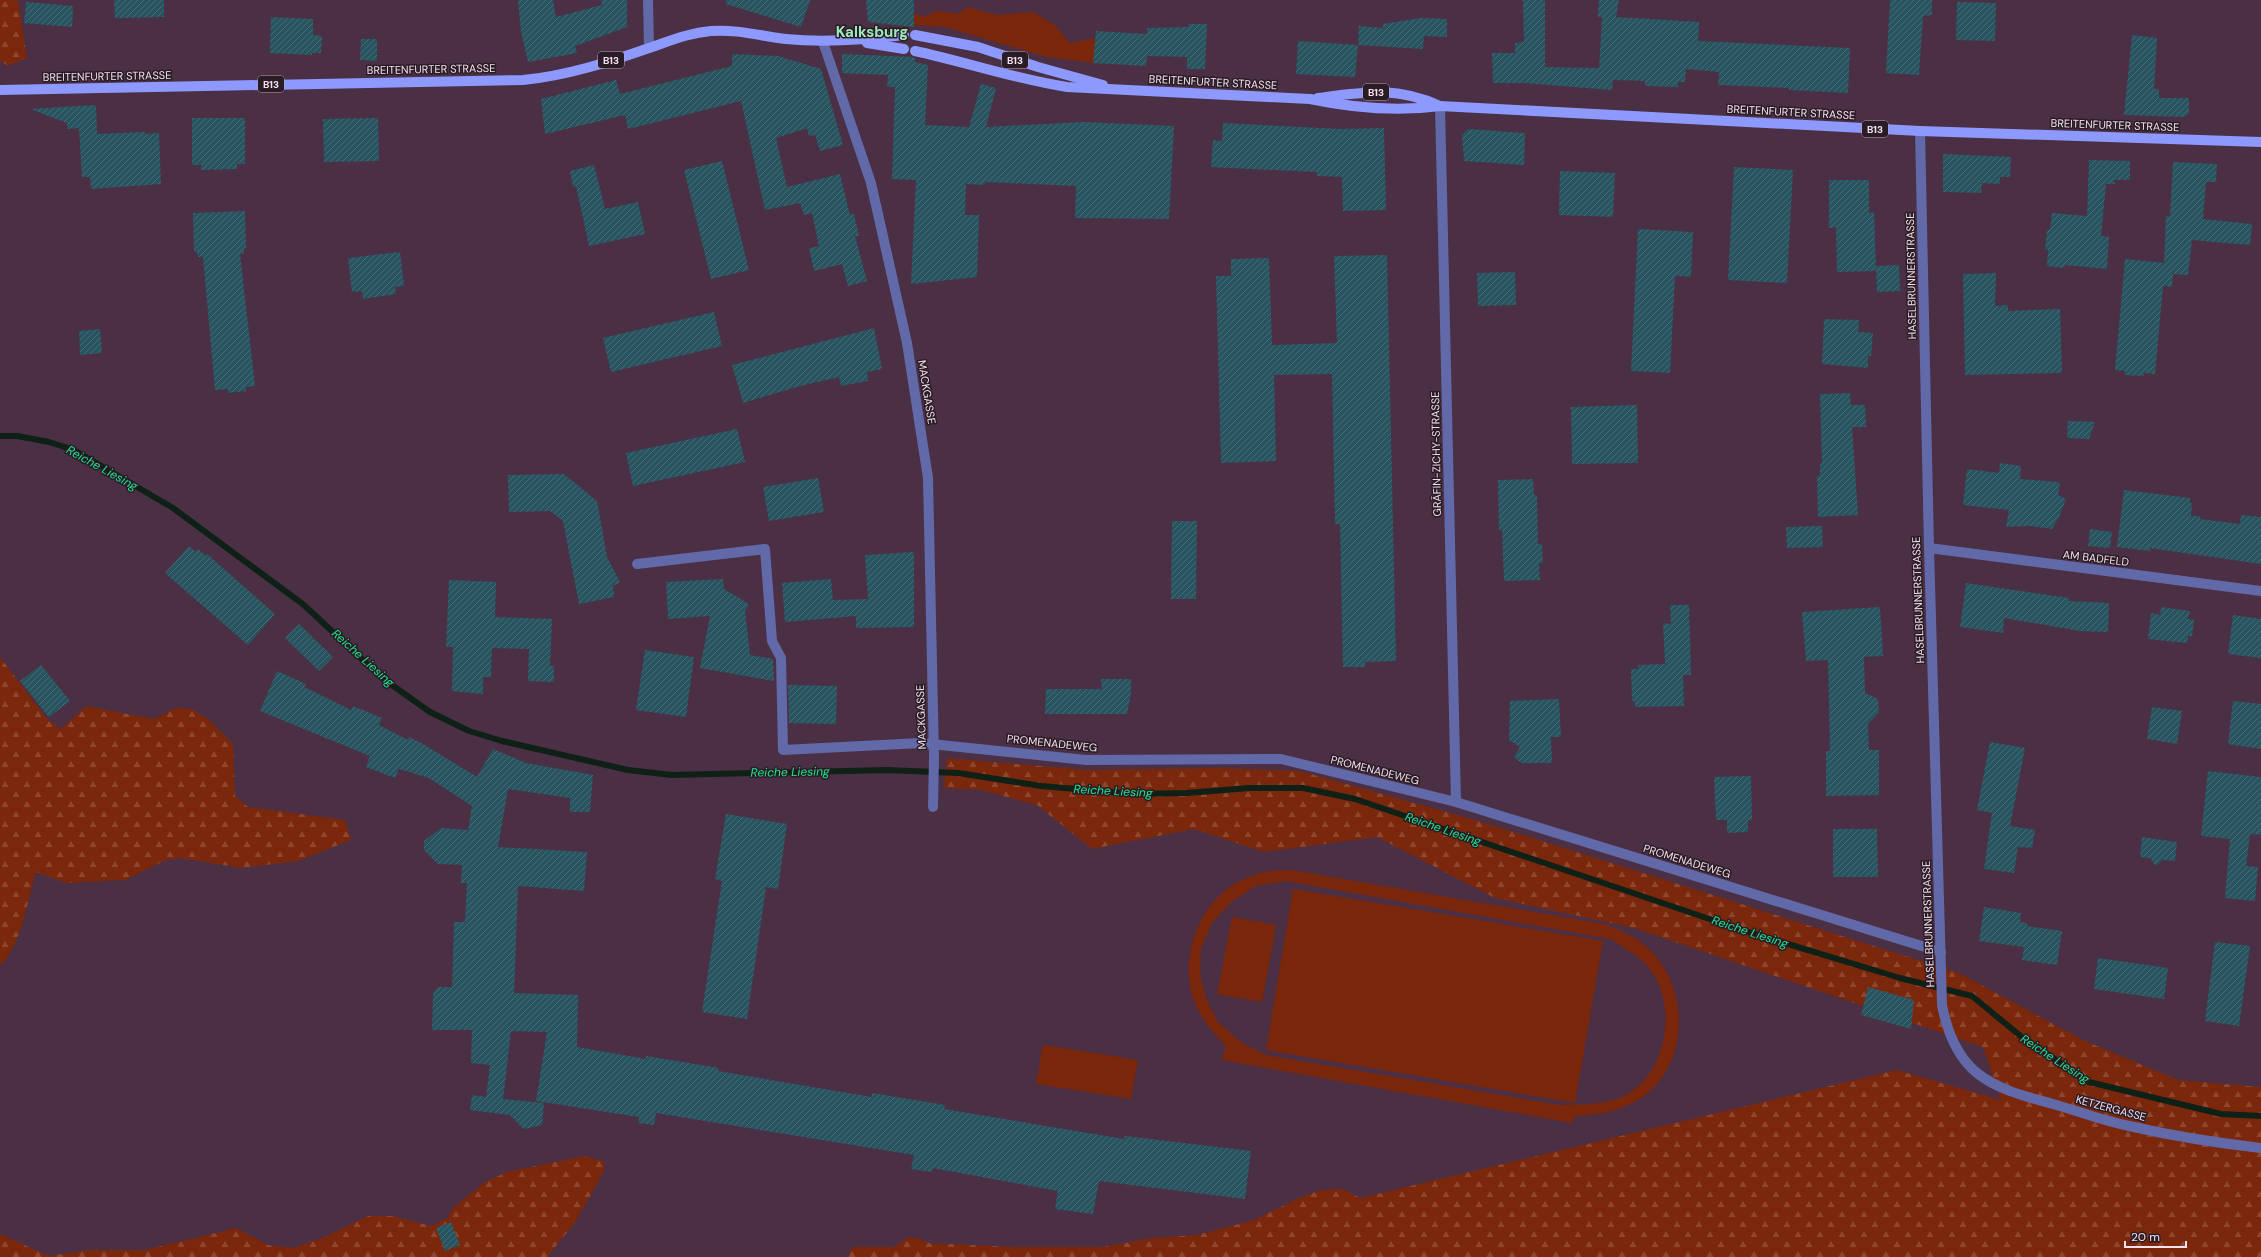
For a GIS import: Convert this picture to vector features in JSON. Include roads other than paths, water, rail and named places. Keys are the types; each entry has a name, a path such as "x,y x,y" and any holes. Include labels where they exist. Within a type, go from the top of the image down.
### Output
{"main road":[{"name":"BREITENFURTER STRASSE","path":"0,90 523,80 573,72 649,48 681,36 718,31 823,42 855,41 909,35 978,47 1038,67 1114,88"},
{"name":"BREITENFURTER STRASSE","path":"855,41 904,49"},
{"name":"BREITENFURTER STRASSE","path":"915,51 971,63 1036,83 1067,87 1114,88 1310,99 1343,106 1386,109 1419,109 1440,106 1920,131 2261,142"},
{"name":"BREITENFURTER STRASSE","path":"1310,99 1344,94 1392,92 1418,96 1440,106"}],"street":[{"path":"648,0 649,48"},
{"name":"MACKGASSE","path":"823,42 871,183 907,343 928,478 934,757 933,807"},
{"name":"GRÄFIN-ZICHY-STRASSE","path":"1440,106 1456,802"},
{"name":"HASELBRUNNERSTRASSE","path":"1920,131 1929,548 1942,1005 1949,1033 1966,1063"},
{"name":"AM BADFELD","path":"1929,548 2261,591"},
{"name":"PROMENADEWEG","path":"637,564 765,549 772,641 781,658 783,750 933,743 1086,760 1281,759 1456,802 1941,952"},
{"name":"KETZERGASSE","path":"1966,1063 1986,1081 2021,1095 2127,1126 2208,1142 2261,1148"}],"waterway":[{"name":"Reiche Liesing","path":"0,436 17,436 49,442 74,450 173,508 304,605 382,678 430,712 469,731 502,741 628,770 672,775 887,770 958,773 1041,786 1135,794 1187,793 1249,788 1303,788 1355,799 1745,931 1900,978 1972,996 2023,1038 2089,1082 2221,1114 2261,1116"}],"district":[{"name":"Kalksburg","path":"872,32"}]}
